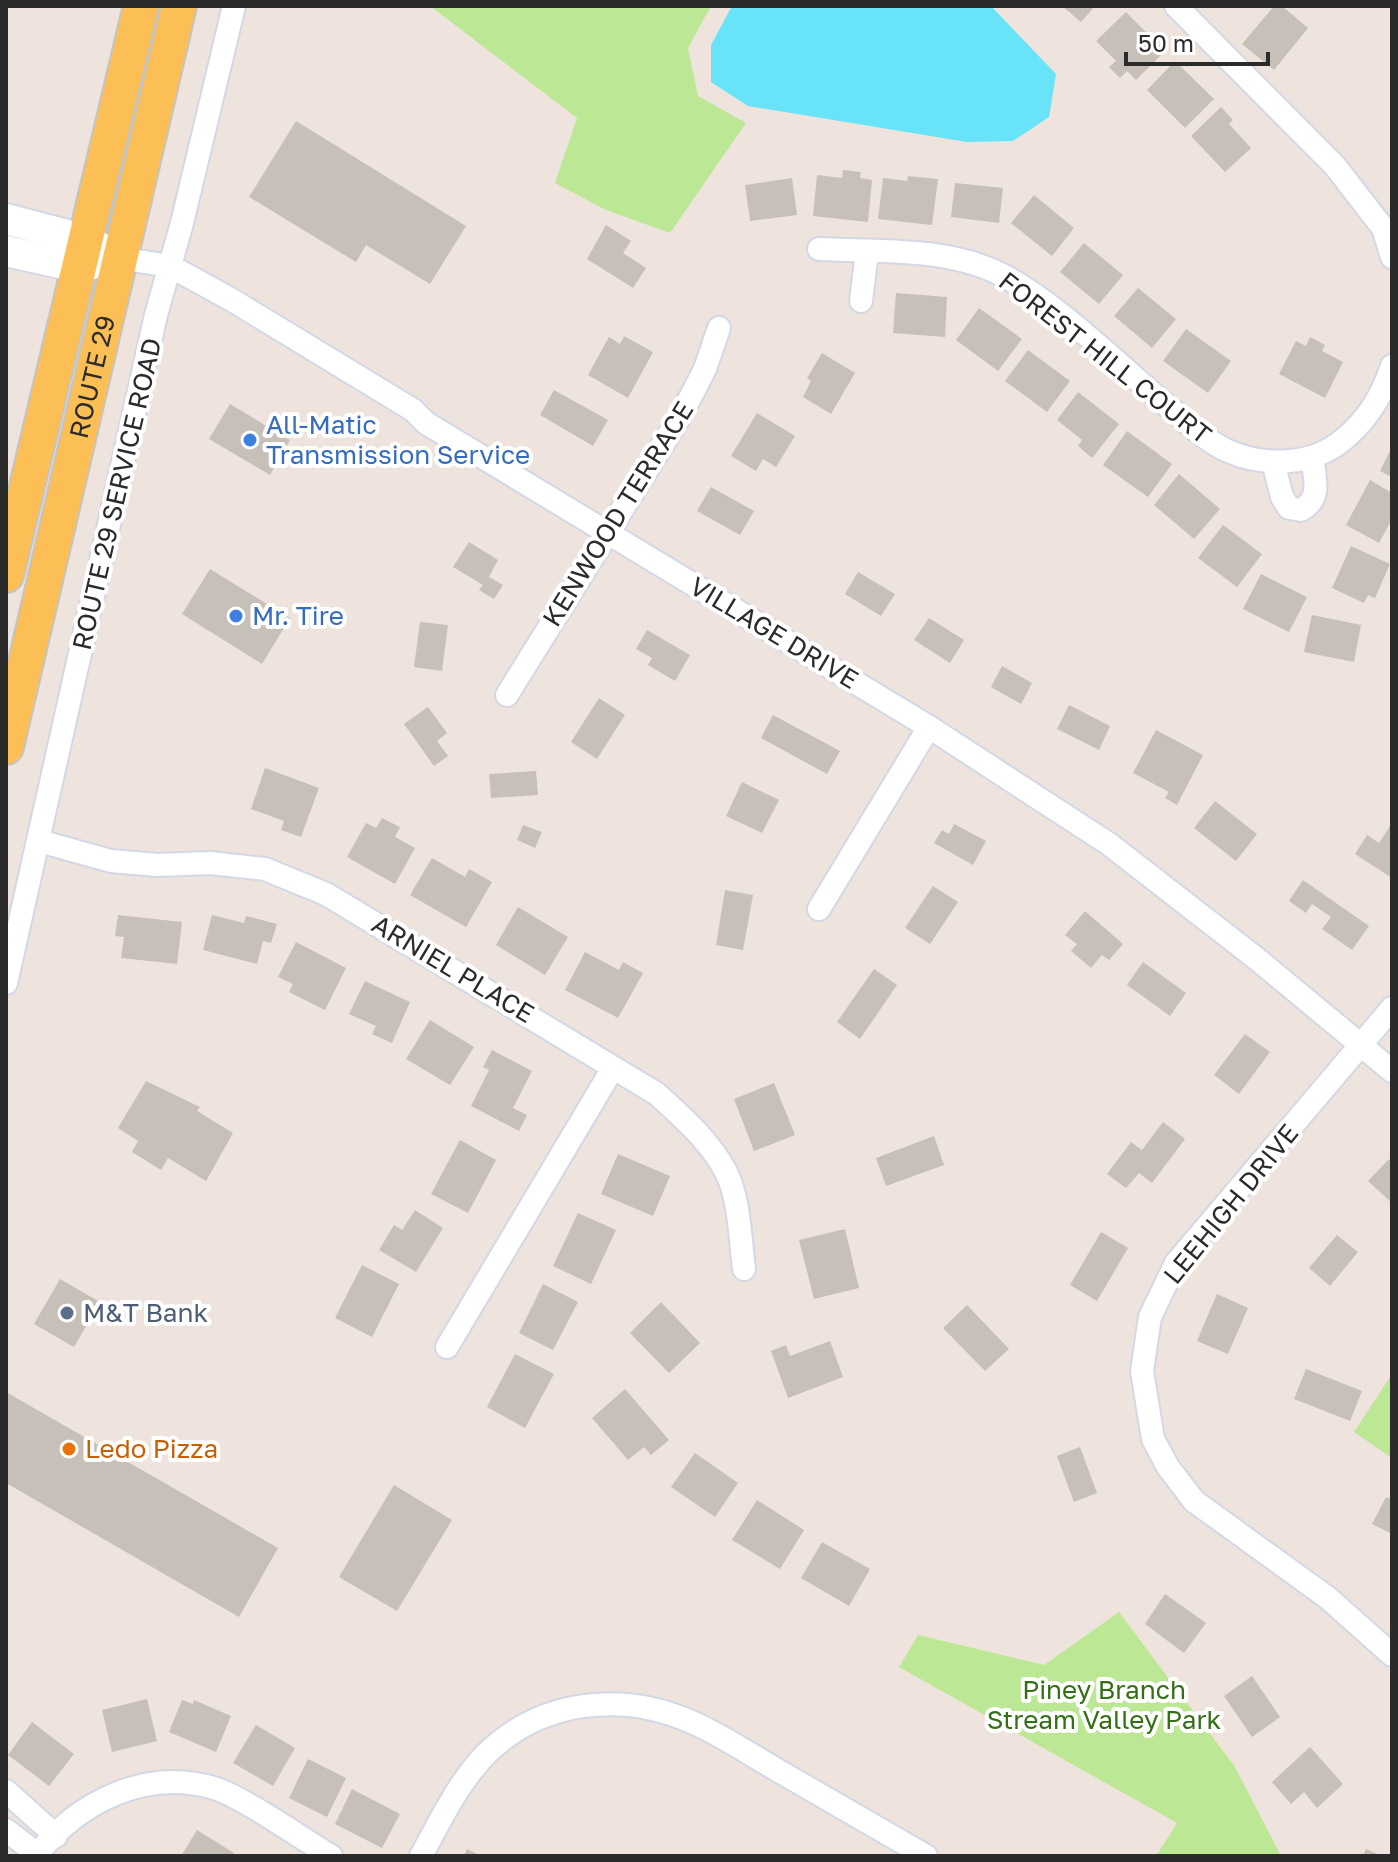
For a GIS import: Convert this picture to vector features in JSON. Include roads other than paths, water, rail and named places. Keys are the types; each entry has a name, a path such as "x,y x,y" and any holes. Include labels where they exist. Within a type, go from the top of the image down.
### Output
{"main road":[{"name":"ROUTE 29","path":"6,575 141,6"},
{"name":"ROUTE 29","path":"6,747 179,6"},
{"path":"6,219 82,253"},
{"path":"6,251 82,253 119,258"}],"street":[{"name":"ROUTE 29 SERVICE ROAD","path":"6,983 170,266 234,6"},
{"path":"1191,11 1335,166 1383,228 1392,257"},
{"name":"FOREST HILL COURT","path":"819,249 959,258 999,273 1080,332 1208,439 1228,451 1273,462 1312,458 1331,450 1361,425 1383,393 1392,366"},
{"path":"861,301 867,252"},
{"name":"VILLAGE DRIVE","path":"119,258 170,266 244,307 413,410 426,423 929,727 1109,844 1392,1071"},
{"name":"KENWOOD TERRACE","path":"507,695 681,415 705,369 719,328"},
{"path":"1273,462 1282,497 1289,508 1301,510 1311,504 1317,493 1312,458"},
{"path":"819,909 929,727"},
{"name":"ARNIEL PLACE","path":"39,841 111,861 158,865 210,863 277,874 326,894 390,931 657,1094 694,1128 726,1173 738,1220 744,1269"},
{"name":"LEEHIGH DRIVE","path":"1392,1008 1176,1263 1150,1317 1142,1371 1153,1439 1168,1467 1194,1501 1328,1598 1392,1655"},
{"path":"447,1347 613,1068"},
{"path":"421,1856 460,1788 485,1755 510,1734 543,1716 605,1702 639,1705 695,1723 926,1856"},
{"path":"6,1830 36,1855 87,1808 129,1787 169,1780 217,1789 331,1856"},
{"path":"6,1791 56,1836"}],"water":[{"path":"732,6 991,6 1056,74 1049,117 1013,141 967,142 748,106 711,82 711,45"}],"place":[{"name":"All-Matic Transmission Service","path":"250,440"},
{"name":"Mr. Tire","path":"236,616"},
{"name":"M&T Bank","path":"67,1313"},
{"name":"Ledo Pizza","path":"69,1449"}],"park label":[{"name":"Piney Branch Stream Valley Park","path":"1104,1705"}]}
